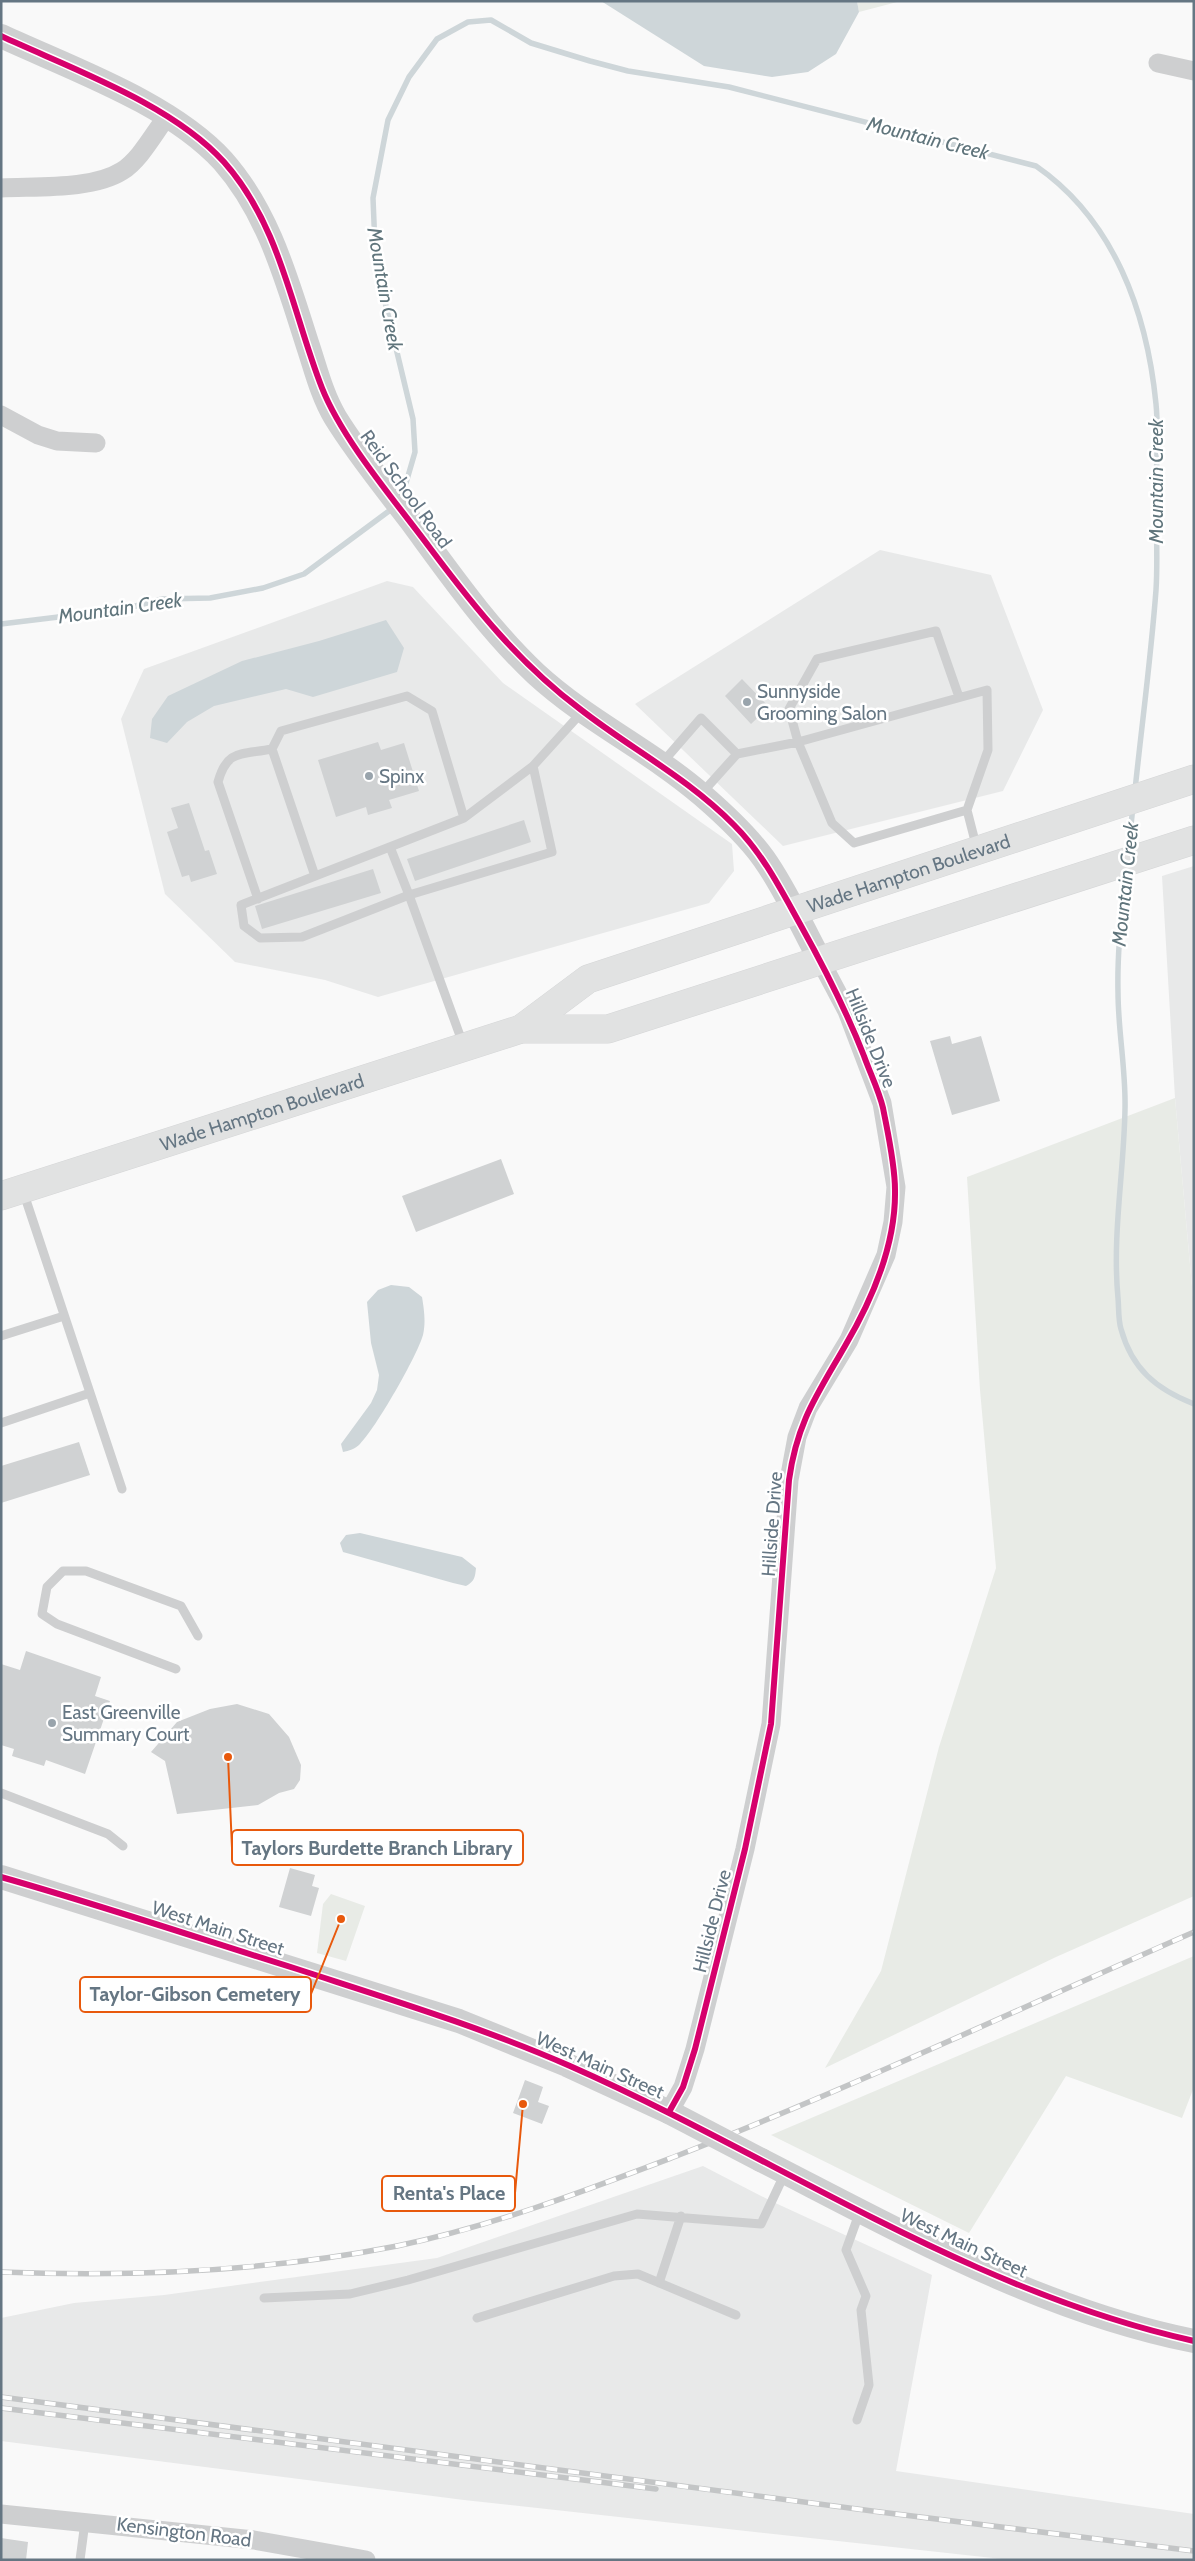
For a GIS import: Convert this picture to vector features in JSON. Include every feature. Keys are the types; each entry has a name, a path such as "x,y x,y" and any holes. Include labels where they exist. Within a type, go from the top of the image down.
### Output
{"main road":[{"name":"Wade Hampton Boulevard","path":"521,1029 588,979 1187,782"},
{"name":"Wade Hampton Boulevard","path":"12,1192 521,1029 608,1029 1184,843"}],"street":[{"name":"Reid School Road","path":"1,36 168,115 209,147 224,162 239,181 263,220 282,264 322,387 334,415 356,448 433,551 514,652 539,676 583,712 661,764 701,794 735,826 762,857 820,960"},
{"path":"1158,63 1194,71"},
{"path":"1,188 81,184 101,180 122,171 138,155 168,115"},
{"path":"1,414 38,435 58,441 96,442"},
{"name":"Hillside Drive","path":"669,2112 683,2087 695,2049 744,1849 771,1724 789,1480 796,1443 808,1408 849,1340 868,1299 886,1255 893,1222 896,1187 882,1102 847,1012 820,960"},
{"name":"West Main Street","path":"1,1877 459,2021 567,2065 669,2112 947,2256 1051,2298 1119,2322 1194,2341"},
{"name":"Kensington Road","path":"1,2514 254,2540 315,2555 366,2560"}],"lane":[{"path":"959,697 936,631 817,659 788,709 798,742 832,823 854,843 967,810"},
{"path":"701,794 737,754 798,742 987,690 988,750 967,810 978,851"},
{"path":"315,876 272,749 281,731 408,696 432,711 464,818"},
{"path":"533,766 552,852 409,895 302,937 260,938 244,926 241,905 464,818 533,766 583,712"},
{"path":"661,764 701,718 737,754"},
{"path":"258,899 218,782 223,765 230,756 272,749"},
{"path":"390,847 464,1047"},
{"path":"12,1192 64,1316 122,1490"},
{"path":"1,1336 64,1316"},
{"path":"1,1423 90,1393"},
{"path":"176,1669 57,1624 42,1614 47,1587 63,1571 86,1572 181,1606 198,1636"},
{"path":"1,1793 108,1834 123,1846"},
{"path":"264,2298 350,2294 408,2280 637,2214 681,2216 760,2224 786,2173"},
{"path":"857,2420 868,2385 861,2310 866,2296 846,2250 860,2211"},
{"path":"659,2283 681,2216"},
{"path":"477,2318 614,2276 638,2274 736,2315"},
{"path":"80,2560 85,2522"}],"shaded area":[{"path":"601,1 857,1 859,12 836,54 808,72 772,77 704,66"},
{"path":"857,1 901,1 859,12"},
{"path":"880,550 991,575 1043,710 1003,791 783,846 635,704"},
{"path":"387,581 413,587 503,683 732,844 734,871 709,903 378,997 325,980 235,962 165,894 121,719 144,669"},
{"path":"386,620 404,648 397,672 313,697 286,689 214,706 187,722 167,743 150,738 152,719 168,696 242,661 319,641"},
{"path":"1194,866 1194,1309 1175,1098 1162,876"},
{"path":"1175,1098 1194,1309 1194,1896 1056,1957 825,2068 881,1971 939,1747 996,1568 980,1390 967,1177"},
{"path":"391,1285 409,1287 422,1297 425,1320 423,1335 405,1374 376,1423 358,1446 343,1452 341,1444 371,1403 377,1390 379,1375 371,1343 367,1302 378,1290"},
{"path":"360,1533 462,1557 476,1568 474,1578 466,1586 343,1552 340,1543 346,1535"},
{"path":"331,1894 365,1906 346,1961 317,1953 323,1904"},
{"path":"1194,1956 1194,2087 1182,2118 1066,2076 969,2233 771,2135"},
{"path":"703,2166 771,2201 932,2275 896,2471 1194,2514 1194,2560 1011,2560 464,2500 1,2441 1,2318 74,2303 164,2295 437,2258"}],"building":[{"name":"Sunnyside Grooming Salon","path":"742,679 769,707 751,724 725,696"},
{"name":"Spinx","path":"378,742 381,750 404,743 419,791 389,800 392,808 368,815 366,807 336,817 318,760"},
{"path":"189,803 205,851 209,850 217,874 191,882 189,875 182,877 167,832 178,828 171,808"},
{"path":"524,820 531,842 415,881 407,859"},
{"path":"373,869 381,893 262,929 255,906"},
{"path":"950,1036 952,1044 981,1036 1000,1101 952,1115 930,1041"},
{"path":"501,1159 514,1194 416,1232 402,1196"},
{"path":"79,1442 90,1475 1,1503 1,1466"},
{"name":"East Greenville Summary Court","path":"26,1651 101,1677 95,1696 110,1701 85,1774 46,1760 44,1766 12,1756 14,1749 1,1745 1,1664 20,1670"},
{"path":"237,1704 269,1714 289,1737 301,1765 300,1780 294,1789 279,1793 258,1805 177,1814 165,1761 151,1752 177,1722 210,1709"},
{"path":"290,1868 315,1875 312,1886 319,1888 311,1916 279,1907"},
{"path":"525,2080 543,2087 538,2102 549,2106 542,2124 513,2113"},
{"path":"1,2538 28,2542 26,2560 1,2560"}],"waterway":[{"name":"Mountain Creek","path":"398,496 406,483 415,452 413,419 384,298 375,247 373,198 388,120 409,77 437,39 468,22 491,20 531,43 628,71 729,87 1036,166 1063,188 1086,213 1106,241 1122,271 1135,303 1151,370 1157,427 1157,578 1135,790"},
{"name":"Mountain Creek","path":"1,624 124,609 162,599 210,598 263,588 304,574 389,511 392,506"},
{"name":"Mountain Creek","path":"1128,854 1133,806"},
{"name":"Mountain Creek","path":"1126,871 1118,977 1118,1007 1125,1094 1116,1251 1119,1321 1132,1355 1147,1376 1168,1392 1194,1404"}],"railway":[{"path":"1,2272 150,2273 250,2267 397,2246 505,2218 575,2194 744,2129 1194,1932"},
{"path":"1,2397 880,2512 1194,2551"},
{"path":"1,2408 656,2489"}],"cycle path":[{"path":"1,36 89,75 149,105 177,122 202,141 224,162 243,187 259,214 272,242 322,388 331,408 356,450 464,592 518,654 558,692 599,724 698,793 734,825 754,848 778,885 826,973 857,1039 877,1089 883,1108 895,1180 894,1210 887,1251 873,1291 810,1410 797,1441 789,1480 771,1724 745,1849 695,2049 683,2087 669,2112"},
{"path":"1,1877 297,1969 435,2014 503,2039 570,2066 647,2102 876,2219 953,2256 1031,2290 1111,2319 1194,2341"}],"place":[{"name":"Sunnyside Grooming Salon","path":"747,702"},
{"name":"Spinx","path":"369,776"},
{"name":"East Greenville Summary Court","path":"52,1723"},
{"name":"Taylors Burdette Branch Library","path":"228,1757"},
{"name":"Taylor-Gibson Cemetery","path":"341,1919"},
{"name":"Renta's Place","path":"523,2104"}]}
